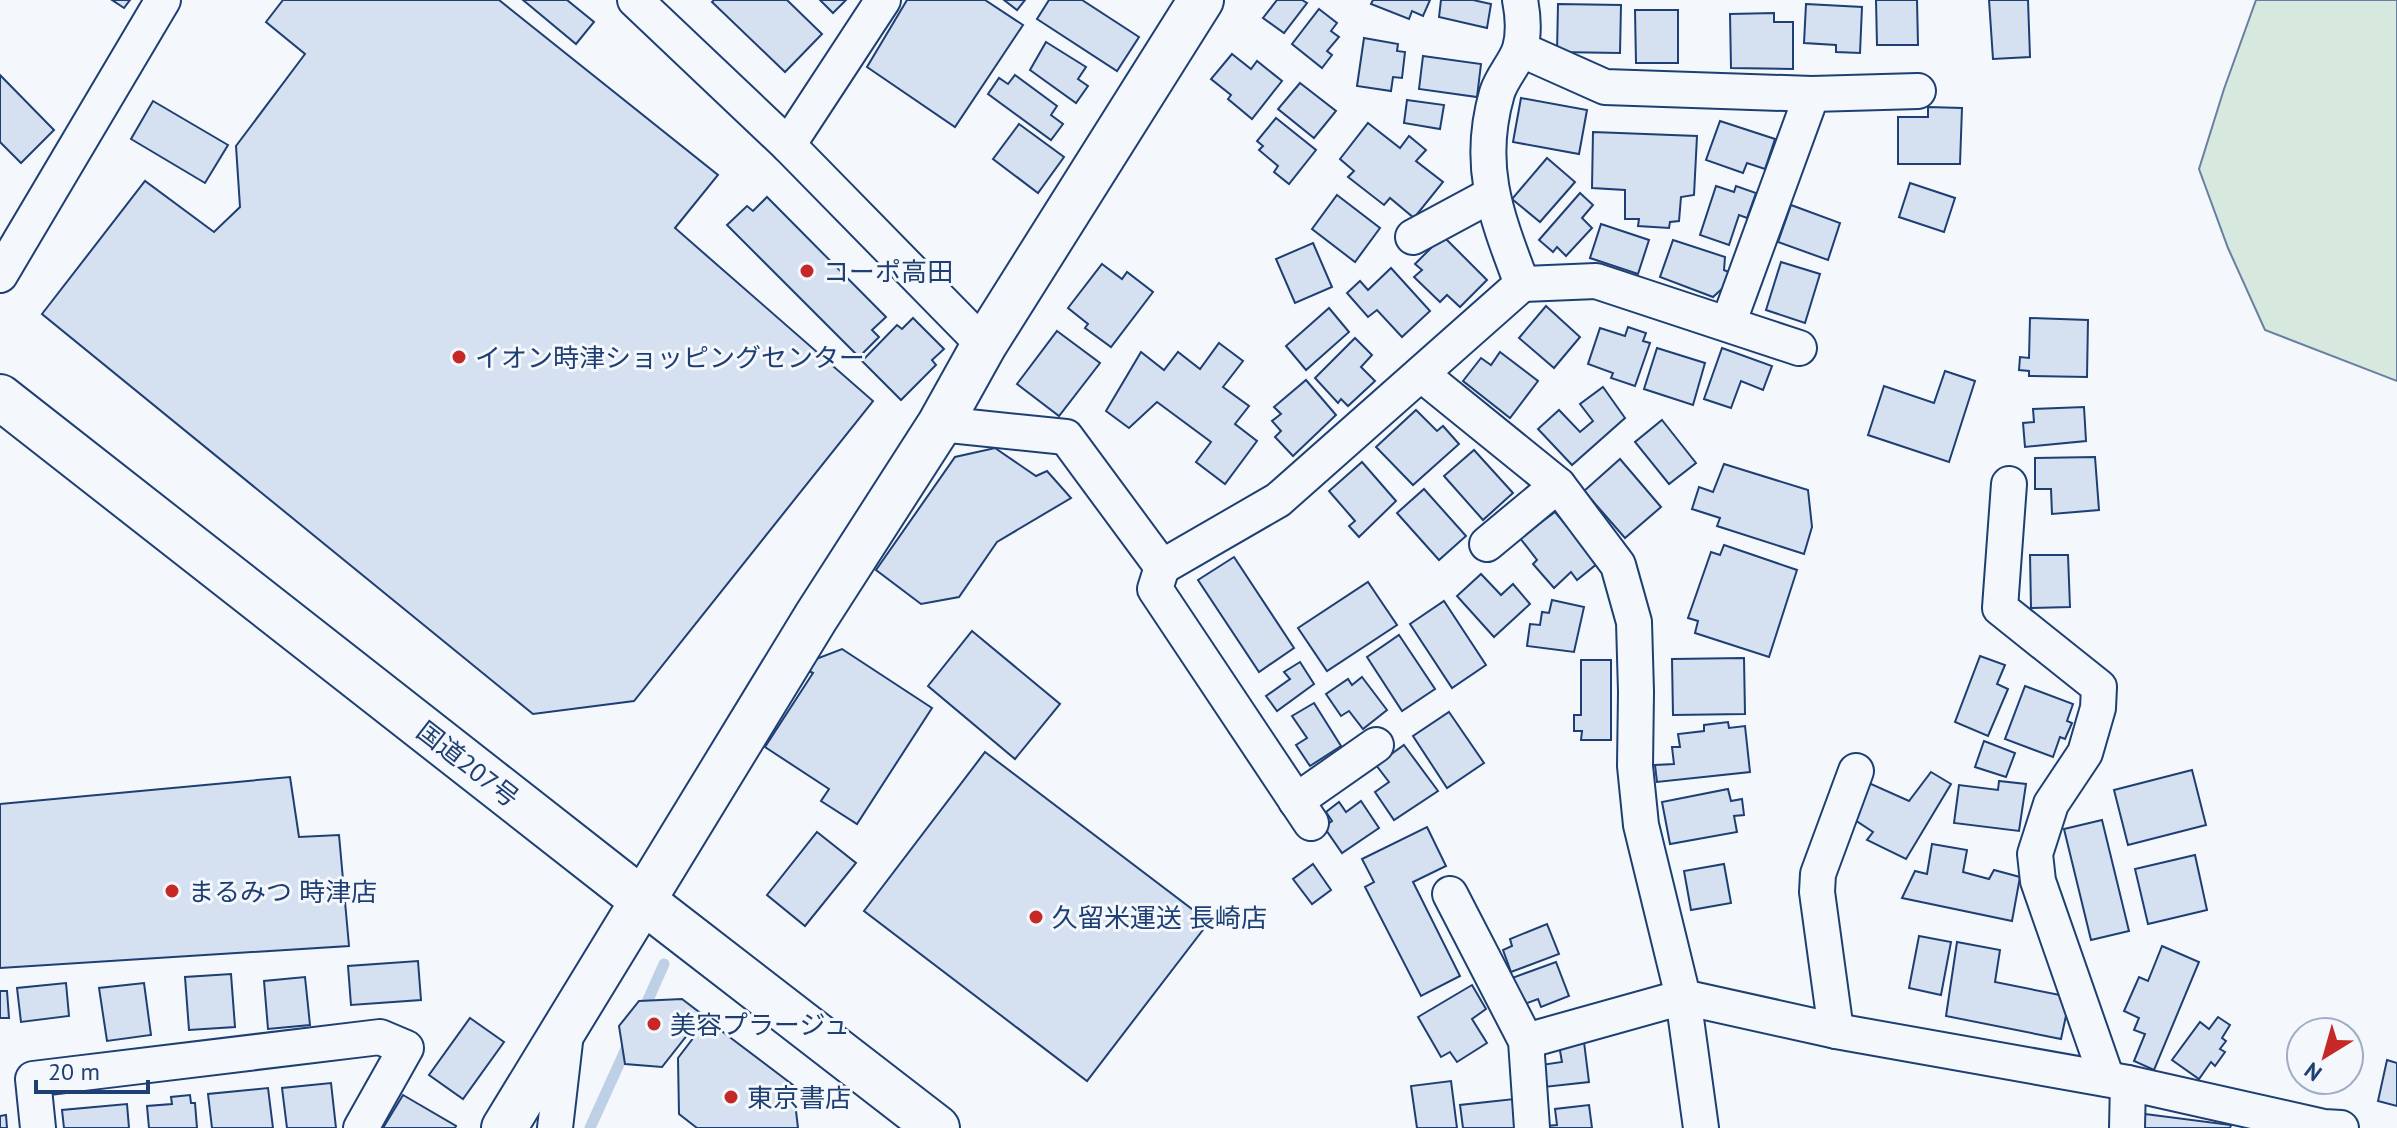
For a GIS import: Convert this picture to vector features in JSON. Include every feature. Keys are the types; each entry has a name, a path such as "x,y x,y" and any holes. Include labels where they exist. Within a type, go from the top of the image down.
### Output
{"main road":[{"path":"504,1128 816,617 940,424 984,345 1201,0"},
{"name":"国道207号","path":"0,397 937,1128"}],"street":[{"path":"0,275 163,0"},
{"path":"635,0 788,145 984,345"},
{"path":"788,145 883,0"},
{"path":"1520,0 1523,15 1520,49 1498,89 1489,129 1487,158 1491,195 1498,221 1522,284"},
{"path":"1520,49 1605,87 1812,94 1918,91"},
{"path":"1728,324 1812,94"},
{"path":"1413,237 1491,195"},
{"path":"1376,745 1303,812 1155,589 1162,567 1278,500 1522,284 1596,281 1799,348"},
{"path":"1421,374 1558,485 1618,565 1634,622 1635,766 1641,825 1683,997 1701,1128"},
{"path":"940,424 1066,437 1162,567"},
{"path":"2009,484 2000,608 2099,687 2098,708 2085,753 2051,804 2035,854 2038,881 2118,1081 2127,1128"},
{"path":"1487,544 1558,485"},
{"path":"1836,1031 1817,892 1818,874 1856,771"},
{"path":"1450,894 1526,1041 1532,1128"},
{"path":"1526,1041 1683,997 1836,1031 2118,1081 2324,1127 2341,1128"},
{"path":"555,1128 567,1025"},
{"path":"38,1128 33,1079 380,1037 406,1048 361,1128"}],"shaded area":[{"path":"2256,0 2397,0 2397,381 2265,330 2228,248 2199,169"}],"building":[{"path":"112,0 130,0 124,8"},
{"name":"イオン時津ショッピングセンター","path":"283,0 499,0 718,175 675,228 873,401 634,701 533,714 42,314 145,181 214,232 240,207 236,146 305,54 266,22"},
{"path":"523,0 567,0 594,22 576,44"},
{"path":"787,0 822,34 785,72 712,2"},
{"path":"820,0 846,0 833,13"},
{"path":"907,0 985,0 1023,25 955,127 867,67"},
{"path":"1004,0 1025,0 1017,10"},
{"path":"1049,0 1082,0 1139,37 1117,71 1037,19"},
{"path":"1277,0 1302,0 1307,3 1284,33 1263,18"},
{"path":"1373,0 1430,0 1423,16 1412,11 1409,19 1371,4"},
{"path":"1441,0 1473,0 1491,4 1487,28 1439,17"},
{"path":"1876,0 1917,0 1918,45 1877,45"},
{"path":"1989,0 2028,0 2030,57 1993,59"},
{"path":"1558,4 1621,5 1620,53 1557,52"},
{"path":"1806,4 1862,7 1860,53 1836,52 1836,45 1804,43"},
{"path":"1319,9 1337,23 1331,31 1339,37 1327,51 1332,55 1322,68 1292,44"},
{"path":"1635,10 1678,10 1678,63 1636,63"},
{"path":"1774,13 1774,22 1793,22 1793,69 1731,68 1730,14"},
{"path":"1364,38 1398,44 1397,51 1405,52 1402,78 1393,77 1391,91 1357,86"},
{"path":"1046,42 1086,67 1078,79 1088,86 1076,103 1030,70"},
{"path":"1232,54 1251,69 1257,61 1282,81 1252,119 1228,99 1231,95 1211,79"},
{"path":"1423,56 1481,64 1477,97 1419,89"},
{"path":"0,75 54,130 21,163 0,142"},
{"path":"1015,75 1057,106 1051,115 1063,124 1051,140 988,94 999,78 1008,84"},
{"path":"1300,83 1336,111 1314,138 1278,109"},
{"path":"1521,98 1587,110 1579,154 1513,142"},
{"path":"1407,100 1444,105 1440,129 1404,123"},
{"path":"153,101 228,145 205,183 131,139"},
{"path":"1928,107 1962,108 1960,164 1898,164 1898,117 1928,117"},
{"path":"1276,118 1316,150 1289,184 1274,172 1278,166 1259,150 1263,146 1257,141"},
{"path":"1720,121 1775,139 1765,169 1747,163 1743,173 1706,160"},
{"path":"1368,123 1400,148 1409,136 1426,150 1416,161 1443,182 1414,218 1390,198 1384,205 1348,177 1354,171 1340,159"},
{"path":"1019,124 1064,157 1038,193 993,159"},
{"path":"1593,132 1697,136 1694,195 1681,197 1679,221 1670,222 1669,228 1638,226 1639,219 1625,219 1625,190 1592,188"},
{"path":"1547,158 1575,182 1540,222 1512,199"},
{"path":"1910,183 1955,198 1944,232 1899,217"},
{"path":"1716,186 1734,192 1736,186 1756,193 1747,218 1739,215 1729,245 1700,235"},
{"path":"1580,193 1593,205 1582,218 1592,228 1566,256 1557,247 1553,252 1539,240"},
{"path":"1337,195 1380,228 1355,262 1312,229"},
{"name":"コーポ高田","path":"767,197 886,317 872,330 879,337 859,357 727,225 747,206 753,211"},
{"path":"1791,205 1840,223 1828,260 1778,242"},
{"path":"1601,224 1649,240 1638,274 1590,258"},
{"path":"1443,236 1487,280 1460,307 1447,295 1440,302 1414,277 1422,270 1415,264"},
{"path":"1673,240 1725,257 1724,270 1731,273 1724,287 1713,297 1660,277"},
{"path":"1313,243 1332,287 1295,303 1276,259"},
{"path":"1781,262 1820,274 1805,323 1766,310"},
{"path":"1102,264 1122,279 1127,272 1153,292 1111,347 1085,328 1088,324 1068,308"},
{"path":"1391,268 1430,311 1402,337 1377,310 1368,317 1347,293 1360,281 1368,290"},
{"path":"1546,306 1580,337 1554,368 1519,338"},
{"path":"1329,308 1349,332 1306,370 1286,346"},
{"path":"913,318 944,349 932,360 936,365 901,400 862,361 897,325 902,329"},
{"path":"2030,318 2088,320 2087,377 2029,376 2029,371 2019,370 2020,357 2029,358"},
{"path":"1628,327 1646,333 1643,341 1650,343 1635,386 1611,378 1613,373 1588,364 1600,328 1625,336"},
{"path":"1057,331 1100,363 1059,416 1017,384"},
{"path":"1355,338 1372,355 1361,367 1375,381 1348,406 1341,399 1338,403 1315,378"},
{"path":"1219,343 1243,361 1223,387 1249,406 1235,424 1257,441 1225,484 1196,462 1211,442 1157,402 1129,428 1106,411 1141,352 1164,370 1178,352 1200,369"},
{"path":"1657,348 1705,363 1693,405 1644,389"},
{"path":"1722,348 1772,366 1763,390 1741,381 1731,408 1704,399"},
{"path":"1500,352 1538,381 1510,418 1463,381 1481,358 1491,365"},
{"path":"1945,371 1975,381 1949,462 1868,435 1884,386 1934,403"},
{"path":"1306,380 1336,415 1293,456 1275,437 1281,431 1272,421 1281,414 1274,407"},
{"path":"1603,387 1625,418 1572,465 1538,429 1559,410 1580,432 1593,421 1580,404"},
{"path":"2084,407 2086,441 2025,447 2023,423 2034,422 2033,409"},
{"path":"1416,410 1437,431 1443,426 1459,444 1413,485 1376,447"},
{"path":"1662,420 1696,463 1669,484 1635,442"},
{"path":"995,448 1036,476 1047,471 1071,498 997,542 959,597 921,604 876,570 955,457"},
{"path":"1474,450 1513,493 1483,520 1444,476"},
{"path":"2095,457 2099,510 2052,514 2051,489 2035,489 2035,458"},
{"path":"1620,459 1661,507 1625,538 1584,491"},
{"path":"1362,462 1396,501 1359,537 1349,526 1355,521 1329,491"},
{"path":"1724,464 1808,490 1812,527 1804,554 1717,526 1720,518 1692,509 1699,487 1713,492"},
{"path":"1424,489 1466,536 1439,560 1397,513"},
{"path":"1555,512 1598,563 1577,580 1571,572 1554,588 1533,564 1537,560 1520,538"},
{"path":"1724,545 1797,570 1769,657 1695,633 1698,621 1688,618 1711,552 1720,555"},
{"path":"2030,555 2068,555 2070,607 2031,608"},
{"path":"1234,557 1294,648 1259,672 1198,580"},
{"path":"1481,574 1501,595 1513,584 1530,604 1494,637 1457,596"},
{"path":"1368,582 1397,625 1327,671 1298,628"},
{"path":"1552,600 1584,607 1574,652 1527,646 1530,624 1540,625 1542,612 1549,613"},
{"path":"1444,601 1486,665 1452,688 1410,624"},
{"path":"972,631 1060,704 1015,759 928,686"},
{"path":"1399,635 1435,689 1402,711 1367,657"},
{"path":"842,649 932,708 857,824 821,801 829,789 765,747 813,673 809,671 816,659"},
{"path":"1980,656 2005,665 1997,684 2008,689 1988,736 1955,722"},
{"path":"1744,658 1745,714 1673,715 1672,659"},
{"path":"1581,660 1611,660 1611,740 1581,740 1582,731 1574,731 1574,715 1581,715"},
{"path":"1300,662 1314,684 1277,711 1266,696 1290,679 1284,672"},
{"path":"1362,677 1387,710 1363,729 1349,711 1341,716 1326,694 1348,679 1352,685"},
{"path":"2025,686 2073,704 2067,721 2072,723 2065,739 2060,737 2053,757 2005,739"},
{"path":"1314,703 1341,746 1310,766 1296,745 1307,738 1292,716"},
{"path":"1449,712 1484,763 1447,788 1413,736"},
{"path":"1728,722 1729,728 1745,726 1750,772 1657,782 1655,765 1674,764 1672,747 1680,747 1678,734 1704,731 1704,725"},
{"path":"1984,741 2015,753 2006,777 1975,767"},
{"path":"1404,745 1438,791 1394,820 1375,792 1389,782 1376,765"},
{"name":"久留米運送 長崎店","path":"985,752 1209,922 1087,1081 864,911"},
{"path":"2192,770 2206,825 2128,845 2114,790"},
{"path":"1931,772 1951,784 1906,859 1867,840 1873,832 1855,820 1869,783 1909,801"},
{"name":"まるみつ 時津店","path":"290,777 299,837 339,835 349,946 0,968 0,804"},
{"path":"1999,781 2026,784 2019,831 1954,823 1959,785 1998,790"},
{"path":"1728,789 1731,801 1742,799 1744,815 1734,816 1737,832 1670,844 1662,802"},
{"path":"1361,801 1379,828 1342,853 1324,827 1332,821 1326,812 1339,802 1346,812"},
{"path":"2102,820 2129,931 2091,940 2064,829"},
{"path":"1427,827 1446,866 1413,882 1460,976 1421,996 1365,887 1374,882 1362,859"},
{"path":"817,832 856,863 805,926 767,895"},
{"path":"1932,844 1967,850 1963,872 1989,879 1994,870 2020,877 2012,921 1902,898 1915,871 1927,874"},
{"path":"2195,855 2207,910 2148,924 2135,869"},
{"path":"1313,864 1331,890 1312,904 1293,879"},
{"path":"1724,864 1731,903 1691,910 1684,871"},
{"path":"1547,924 1559,954 1511,972 1503,950 1512,946 1510,939"},
{"path":"1919,936 1951,942 1941,995 1909,988"},
{"path":"1957,942 2000,950 1995,982 2070,997 2061,1039 1946,1016"},
{"path":"2162,946 2199,962 2154,1070 2134,1061 2145,1034 2134,1030 2139,1018 2124,1011 2139,977 2148,981"},
{"path":"418,961 421,1000 351,1005 348,966"},
{"path":"1556,962 1569,996 1541,1007 1538,999 1522,1005 1512,978"},
{"path":"231,974 235,1027 189,1030 185,977"},
{"path":"305,977 310,1025 268,1029 264,981"},
{"path":"66,983 69,1016 21,1022 17,988"},
{"path":"144,983 151,1035 107,1041 99,988"},
{"path":"1472,985 1486,1009 1472,1019 1487,1043 1457,1062 1450,1052 1441,1057 1418,1017"},
{"path":"0,991 7,991 9,1018 0,1018"},
{"path":"682,999 703,1015 662,1067 625,1064 619,1026 639,1001"},
{"path":"2218,1017 2230,1025 2222,1038 2226,1041 2220,1049 2225,1052 2215,1066 2211,1062 2199,1079 2172,1060 2200,1022 2209,1029"},
{"path":"470,1018 504,1042 463,1099 429,1075"},
{"path":"707,1020 793,1085 798,1128 697,1128 679,1114 678,1058"},
{"path":"1584,1042 1589,1082 1544,1087 1541,1065 1562,1062 1559,1045"},
{"path":"2387,1060 2397,1063 2397,1106 2378,1101"},
{"path":"1451,1081 1457,1128 1417,1128 1411,1086"},
{"path":"331,1083 336,1128 287,1128 282,1088"},
{"path":"268,1088 273,1128 212,1128 208,1094"},
{"path":"190,1095 191,1103 195,1103 197,1128 149,1128 147,1106 172,1104 171,1097"},
{"path":"403,1095 456,1126 455,1128 383,1128"},
{"path":"1514,1099 1518,1128 1463,1128 1460,1105"},
{"path":"127,1104 129,1128 64,1128 62,1110"},
{"path":"1589,1105 1592,1128 1546,1128 1557,1125 1555,1109"},
{"path":"2145,1114 2231,1125 2230,1128 2143,1128"},
{"path":"6,1115 7,1128 0,1128 0,1116"}],"waterway":[{"path":"643,1011 664,964"},
{"path":"590,1128 629,1042"}],"place":[{"name":"コーポ高田","path":"807,271"},
{"name":"イオン時津ショッピングセンター","path":"459,357"},
{"name":"まるみつ 時津店","path":"172,891"},
{"name":"久留米運送 長崎店","path":"1036,917"},
{"name":"美容プラージュ","path":"654,1024"},
{"name":"東京書店","path":"731,1097"}]}
